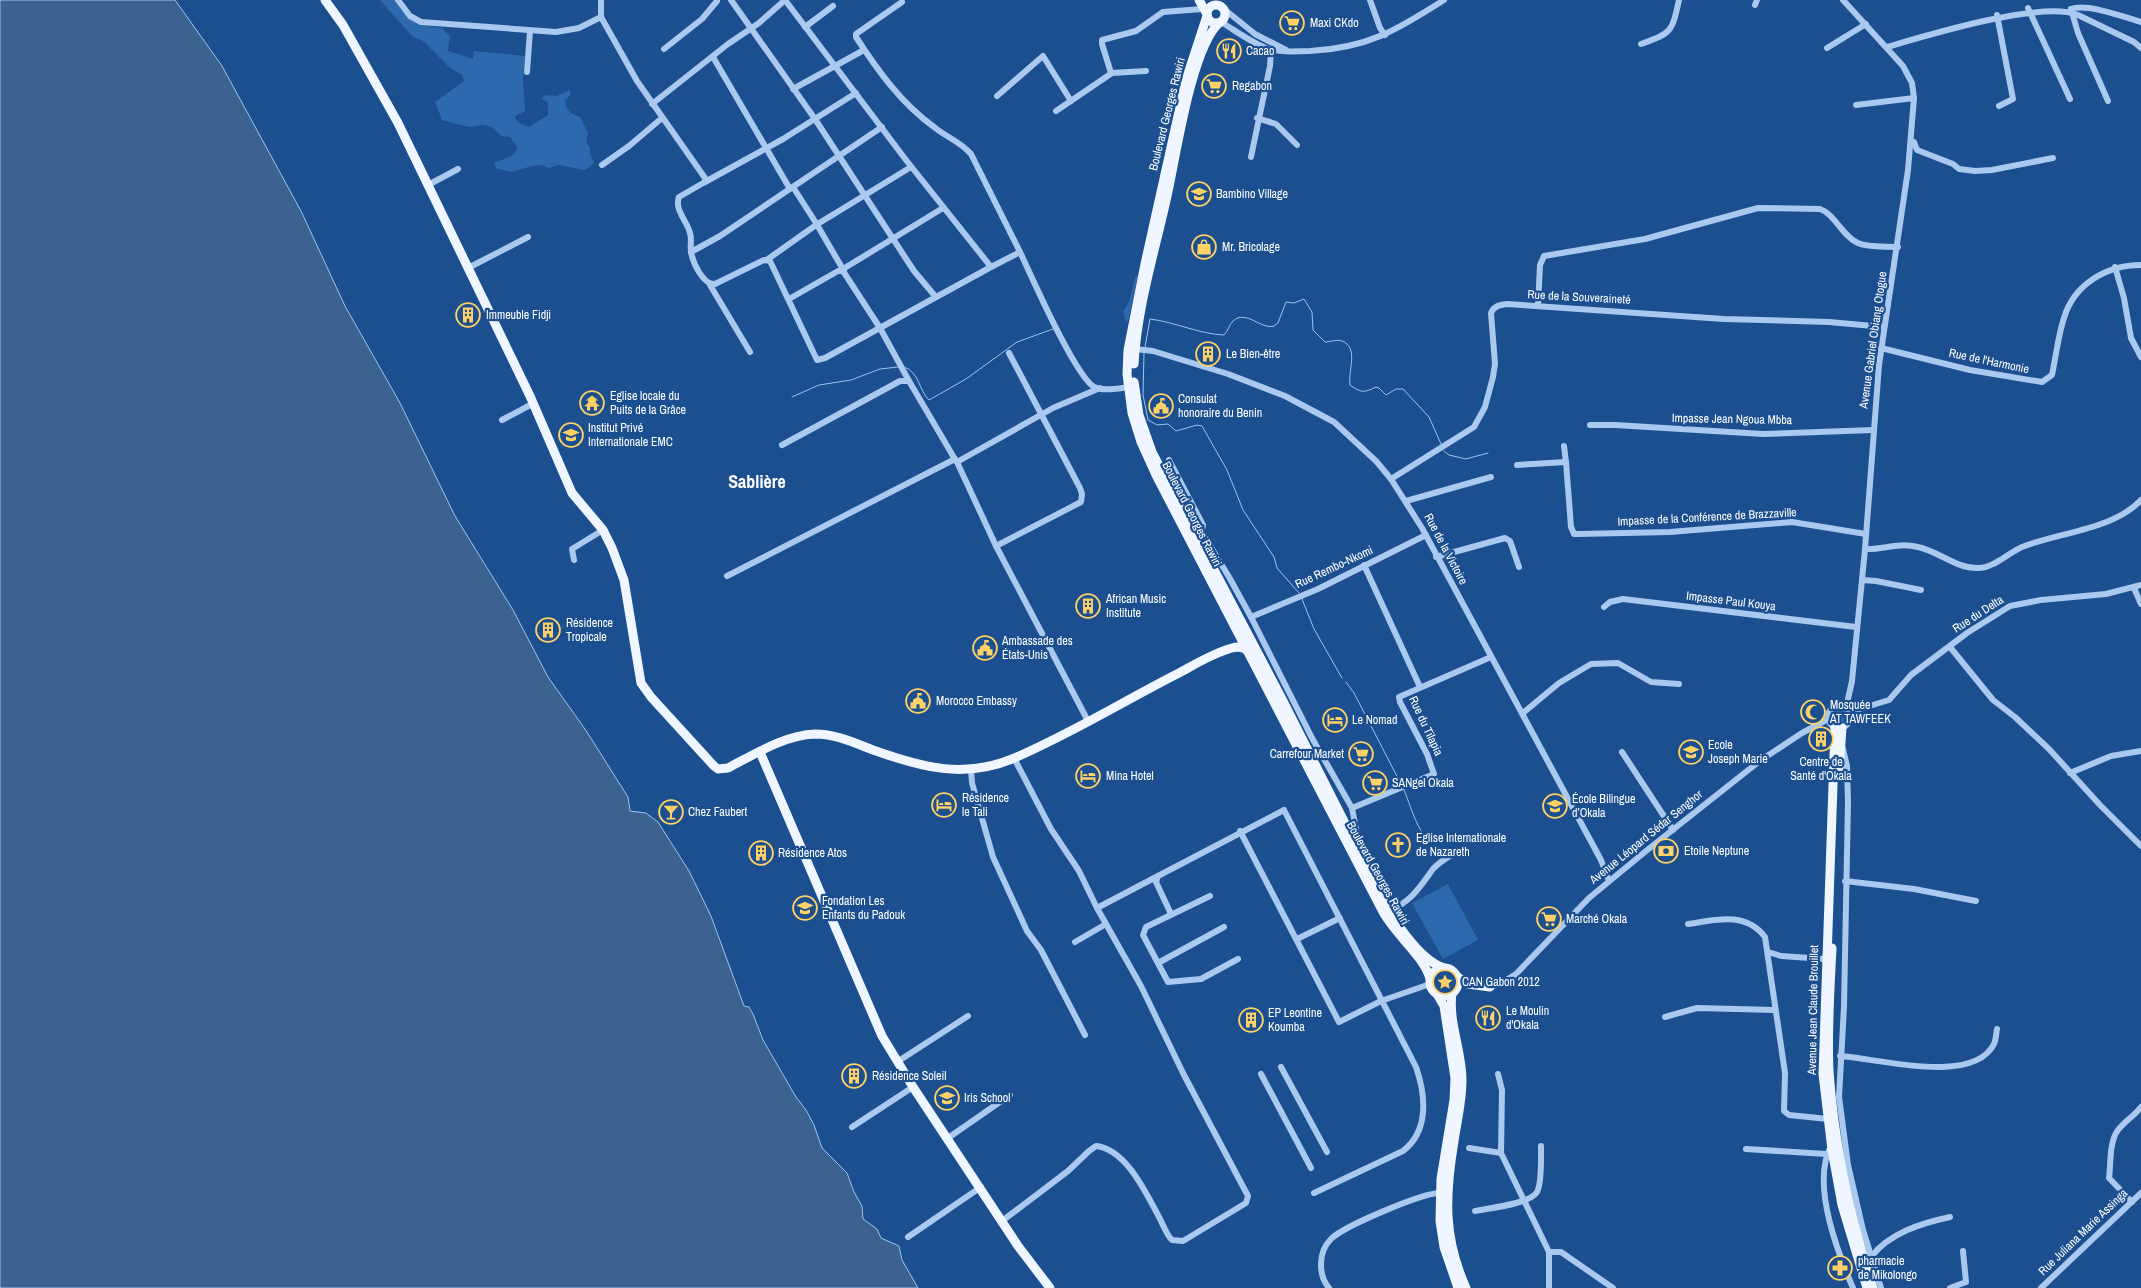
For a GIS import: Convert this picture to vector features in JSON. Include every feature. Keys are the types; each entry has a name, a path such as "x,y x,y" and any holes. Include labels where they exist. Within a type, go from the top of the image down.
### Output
{"main road":[{"path":"325,0 370,72 428,185 534,403 572,492 603,530 622,576 638,676 645,689 699,750 718,768 728,768 791,738 823,734 843,738 919,765 942,769 990,767 1014,758 1160,682 1231,648 1238,641 1239,632"},
{"path":"1199,0 1205,13 1211,22 1220,23 1226,16 1219,5 1212,6 1205,13"},
{"name":"Boulevard Georges Rawiri","path":"1205,13 1188,74 1130,337 1127,369 1134,422 1145,452 1384,915 1423,962 1430,982"},
{"name":"Boulevard Georges Rawiri","path":"1220,23 1211,32 1205,43 1193,80 1148,275 1141,350 1134,383 1141,422 1152,452 1290,714 1389,910 1402,930 1422,953 1432,962 1444,968"},
{"path":"1231,648 1242,647 1249,652"},
{"name":"Avenue Jean Claude Brouillet","path":"1838,727 1840,742 1829,1069 1845,1186 1854,1226 1873,1288"},
{"name":"Avenue Jean Claude Brouillet","path":"1838,727 1825,960 1822,1067 1828,1119 1842,1205 1867,1288"},
{"path":"760,752 866,1000 897,1062 1018,1246 1050,1288"},
{"path":"1458,1288 1442,1238 1440,1193 1454,1100 1455,1078 1445,1008 1430,982 1435,971 1444,968 1451,970 1468,984 1490,986"},
{"path":"1456,976 1457,983 1453,992 1451,1007 1462,1080 1460,1108 1447,1186 1447,1218 1451,1246 1466,1288"},
{"path":"1437,994 1444,995 1490,986"}],"street":[{"path":"398,0 410,16 421,22 530,31 556,32 570,30 588,24 601,16"},
{"path":"602,0 601,16 637,81 705,178 705,182"},
{"path":"664,49 702,19 718,0"},
{"path":"730,0 814,119 914,271 935,296"},
{"path":"652,104 750,30 785,0 943,208 965,231 991,267"},
{"path":"1370,0 1380,28 1385,35"},
{"path":"1220,23 1271,50 1344,48 1385,35 1418,18 1444,0"},
{"path":"1641,44 1663,36 1670,29 1674,22 1679,0"},
{"name":"Avenue Gabriel Obiang Otogue","path":"1843,0 1903,66 1909,76 1914,98 1911,142 1898,247 1881,348 1865,549 1848,710"},
{"path":"902,2 856,34 856,37 895,92 906,104 934,128 965,147 971,154 1066,347 1087,380 1092,385 1100,388 1128,388"},
{"path":"1219,5 1261,38 1287,50"},
{"path":"805,27 833,6"},
{"path":"1886,47 2028,8 2057,7 2071,9 2078,6 2141,22"},
{"path":"2028,8 2070,99"},
{"path":"2071,9 2078,15 2137,42 2141,48"},
{"path":"2071,9 2085,50 2108,101"},
{"path":"1112,73 1110,72 1102,40 1136,31 1163,12 1205,13"},
{"path":"1998,15 2013,99 1999,106"},
{"path":"1827,48 1866,24"},
{"path":"527,72 530,31"},
{"path":"793,89 864,50"},
{"path":"1251,157 1257,118 1270,66 1271,50"},
{"path":"997,96 1043,56 1071,101"},
{"path":"713,57 766,148 791,188 817,224 880,328 956,461 996,546 1088,721"},
{"path":"1056,111 1112,73 1146,71"},
{"path":"750,352 693,259 691,234 677,201 679,197 766,148 856,93"},
{"path":"1856,105 1914,98"},
{"path":"602,165 629,146 662,118"},
{"path":"1257,118 1276,124 1297,145"},
{"path":"691,252 720,236 882,127"},
{"path":"1911,142 1914,142 1917,150 1954,164 1959,169 1992,170 2053,158"},
{"path":"710,285 768,259 817,224 912,167"},
{"path":"428,185 458,169"},
{"path":"789,300 838,270 844,271 893,238 943,208"},
{"path":"1538,306 1540,265 1544,256 1645,239 1758,208 1820,209 1825,211 1850,238 1858,243 1898,247"},
{"path":"468,268 528,237"},
{"path":"768,259 789,300 815,359 818,360 825,358 935,296 1020,252"},
{"name":"Rue de l'Harmonie","path":"1881,348 1970,370 2042,382 2049,379 2052,375 2064,319 2073,300 2096,276 2115,268 2141,265"},
{"path":"2115,268 2124,298 2130,338 2141,358"},
{"name":"Rue de la Souveraineté","path":"1391,479 1474,427 1485,407 1493,377 1495,364 1490,322 1493,308 1507,304 1724,319 1829,322 1884,327"},
{"name":"Rue de la Victoire","path":"1141,350 1249,381 1312,409 1339,426 1391,479 1426,535 1436,557 1523,713 1601,860 1610,881"},
{"path":"996,546 1080,502 1082,498 1080,488 1009,352"},
{"path":"782,444 900,381 909,381"},
{"path":"727,576 956,461 1041,415 1100,388"},
{"path":"502,420 534,403"},
{"name":"Impasse Jean Ngoua Mbba","path":"1590,425 1621,425 1763,434 1873,430"},
{"path":"1517,465 1566,462 1564,446"},
{"path":"1168,460 1203,525 1202,534"},
{"name":"Impasse de la Conférence de Brazzaville","path":"1566,462 1571,527 1574,534 1670,532 1792,522 1866,534"},
{"path":"1406,501 1491,477"},
{"path":"1865,549 1899,544 1927,549 1964,566 1983,568 2022,547 2120,517 2141,500"},
{"path":"1191,526 1202,534 1218,559 1251,617 1312,738 1352,808 1360,855"},
{"path":"574,560 572,549 603,530"},
{"name":"Rue Rembo-Nkomi","path":"1251,617 1318,589 1426,535"},
{"path":"1436,557 1505,538 1510,542 1520,566"},
{"path":"1364,565 1420,687"},
{"path":"1862,580 1876,580 1921,590"},
{"name":"Rue du Delta","path":"1848,710 1888,700 1911,675 1972,629 2010,606 2041,600 2106,594 2141,585"},
{"path":"2134,588 2141,604"},
{"name":"Impasse Paul Kouya","path":"1604,607 1610,602 1623,599 1856,627"},
{"path":"1950,647 1993,700 2022,723 2105,811 2141,846"},
{"name":"Rue du Tilapia","path":"1352,808 1434,774 1399,699 1402,695 1491,657"},
{"path":"1523,713 1559,683 1591,664 1618,663 1651,682 1679,684"},
{"path":"1839,706 1848,710 1849,723 1838,727 1828,719 1832,708 1839,706"},
{"name":"Avenue Léopard Sédar Senghor","path":"1490,986 1500,984 1516,974 1584,903 1768,754 1828,719"},
{"path":"1840,742 1844,748 1848,775 1844,1007 1838,1091 1846,1156 1871,1257 1881,1288"},
{"path":"2070,773 2111,756 2141,751"},
{"path":"1622,752 1673,830"},
{"path":"1002,1221 1068,1171 1089,1150 1096,1146 1109,1150 1128,1166 1144,1188 1172,1240 1183,1241 1248,1200 1247,1192 1184,1075 1149,1002 1097,908 1079,871 1051,829 1014,758"},
{"path":"971,769 972,782 993,857 1027,931 1041,950 1085,1035"},
{"path":"1097,908 1240,831 1284,810 1416,1068 1424,1097 1423,1114 1416,1139 1403,1151 1314,1193"},
{"path":"1240,831 1339,1022 1381,1001 1430,982"},
{"path":"1389,910 1408,899 1423,886 1439,864 1456,852"},
{"path":"1158,876 1156,882 1171,914"},
{"path":"1845,881 1914,889 1976,901"},
{"path":"1210,896 1146,927 1142,933 1166,980 1180,982 1202,979 1238,959"},
{"path":"1297,939 1340,918"},
{"path":"1688,924 1729,918 1741,920 1761,932 1765,937 1785,1073 1785,1113 1828,1119"},
{"path":"1075,942 1106,924"},
{"path":"1158,963 1224,926"},
{"path":"1768,952 1781,956 1825,960"},
{"path":"1666,1017 1697,1008 1775,1010"},
{"path":"897,1062 968,1016"},
{"path":"1840,1056 1892,1064 1965,1066 1978,1059 1991,1048 1994,1044 1997,1029"},
{"path":"1281,1067 1327,1152"},
{"path":"1261,1074 1311,1168"},
{"path":"1498,1074 1502,1090 1501,1153 1549,1252 1549,1288"},
{"path":"852,1126 913,1087"},
{"path":"948,1138 1010,1095"},
{"path":"2132,1202 2109,1178 2115,1136 2119,1129 2135,1116 2141,1107"},
{"path":"1832,1145 1826,1154 1823,1190 1839,1251 1853,1288"},
{"path":"1475,1211 1525,1201 1534,1195 1539,1187 1541,1146"},
{"path":"1468,1148 1501,1153"},
{"path":"1746,1149 1826,1154"},
{"path":"908,1236 980,1186"},
{"path":"1329,1288 1323,1279 1321,1264 1322,1253 1332,1238 1406,1202 1426,1194 1440,1193"},
{"name":"Rue Juliana Marie Assinga","path":"2041,1288 2141,1193"},
{"path":"1871,1257 1884,1243 1897,1236 1924,1224 1950,1217"},
{"path":"1950,1288 1966,1282 1963,1251"},
{"path":"1549,1252 1561,1252 1612,1288"}],"shaded area":[{"path":"0,0 175,0 222,66 301,211 345,306 400,403 455,516 513,610 548,677 587,732 628,797 630,811 646,813 658,822 689,871 711,916 744,1006 749,1007 763,1040 796,1097 806,1110 814,1125 822,1148 847,1173 862,1206 863,1219 877,1229 881,1238 899,1246 902,1260 918,1288 0,1288"},
{"path":"380,0 395,0 405,14 414,22 443,28 450,36 448,51 473,59 474,51 525,56 523,78 525,111 515,116 517,122 529,127 548,115 548,102 542,99 544,95 557,96 569,90 571,94 565,101 567,108 574,115 580,117 588,133 586,142 590,148 590,154 594,163 585,170 559,165 549,168 541,165 532,166 511,172 496,168 494,163 512,156 518,148 510,137 501,136 492,127 483,125 469,127 442,120 435,102 464,81 462,75 449,67 423,41 412,36"},
{"path":"1138,275 1128,321 1126,322 1123,312 1129,302 1135,277"},
{"path":"1836,709 1842,709 1846,716 1842,723 1836,723 1832,719 1832,713"},
{"path":"1448,884 1478,940 1443,959 1412,903"},
{"path":"1444,971 1452,974 1455,982 1452,990 1444,993 1436,990 1433,982 1436,974"}],"waterway":[{"path":"1145,347 1150,319 1224,335 1233,321 1243,317 1264,325 1274,326 1278,323 1286,302 1294,303 1304,299 1312,312 1313,330 1325,342 1340,340 1347,344 1350,349 1352,360 1350,385 1357,390 1363,391 1376,387 1386,395 1396,389 1403,389 1429,417 1441,444"},
{"path":"904,367 913,373 929,400 966,379 1017,342 1053,329"},
{"path":"1144,353 1143,395 1148,420 1157,425 1168,424 1176,431 1197,425 1202,426 1227,470 1243,510 1274,557 1277,568 1299,593"},
{"path":"792,397 819,385 851,380 880,369 898,367"},
{"path":"1444,451 1449,455 1466,459 1488,453"},
{"path":"1302,599 1314,629 1342,678"},
{"path":"1346,682 1354,693 1401,784"},
{"path":"1404,790 1418,825 1430,841"}],"place":[{"name":"Maxi CKdo","path":"1292,23"},
{"name":"Cacao","path":"1229,51"},
{"name":"Regabon","path":"1214,86"},
{"name":"Bambino Village","path":"1199,194"},
{"name":"Mr. Bricolage","path":"1204,247"},
{"name":"Immeuble Fidji","path":"468,315"},
{"name":"Le Bien-être","path":"1208,354"},
{"name":"Eglise locale du Puits de la Grâce","path":"592,403"},
{"name":"Consulat honoraire du Benin","path":"1161,406"},
{"name":"Institut Privé Internationale EMC","path":"571,435"},
{"name":"African Music Institute","path":"1088,606"},
{"name":"Résidence Tropicale","path":"548,630"},
{"name":"Ambassade des États-Unis","path":"985,648"},
{"name":"Morocco Embassy","path":"918,701"},
{"name":"Mosquée AT TAWFEEK","path":"1813,712"},
{"name":"Le Nomad","path":"1335,720"},
{"name":"Centre de Santé d'Okala","path":"1821,739"},
{"name":"Ecole Joseph Marie","path":"1691,752"},
{"name":"Carrefour Market","path":"1361,754"},
{"name":"Mina Hotel","path":"1088,776"},
{"name":"SANgel Okala","path":"1375,783"},
{"name":"Résidence le Tali","path":"944,805"},
{"name":"École Bilingue d’Okala","path":"1555,806"},
{"name":"Chez Faubert","path":"671,812"},
{"name":"Eglise Internationale de Nazareth","path":"1398,845"},
{"name":"Etoile Neptune","path":"1666,851"},
{"name":"Résidence Atos","path":"761,853"},
{"name":"Fondation Les Enfants du Padouk","path":"805,908"},
{"name":"Marché Okala","path":"1549,919"},
{"name":"CAN Gabon 2012","path":"1445,982"},
{"name":"Le Moulin d'Okala","path":"1488,1018"},
{"name":"EP Leontine Koumba","path":"1251,1020"},
{"name":"Résidence Soleil","path":"854,1076"},
{"name":"Iris School","path":"947,1098"},
{"name":"pharmacie de Mikolongo","path":"1840,1268"}],"district":[{"name":"Sablière","path":"757,482"}]}
